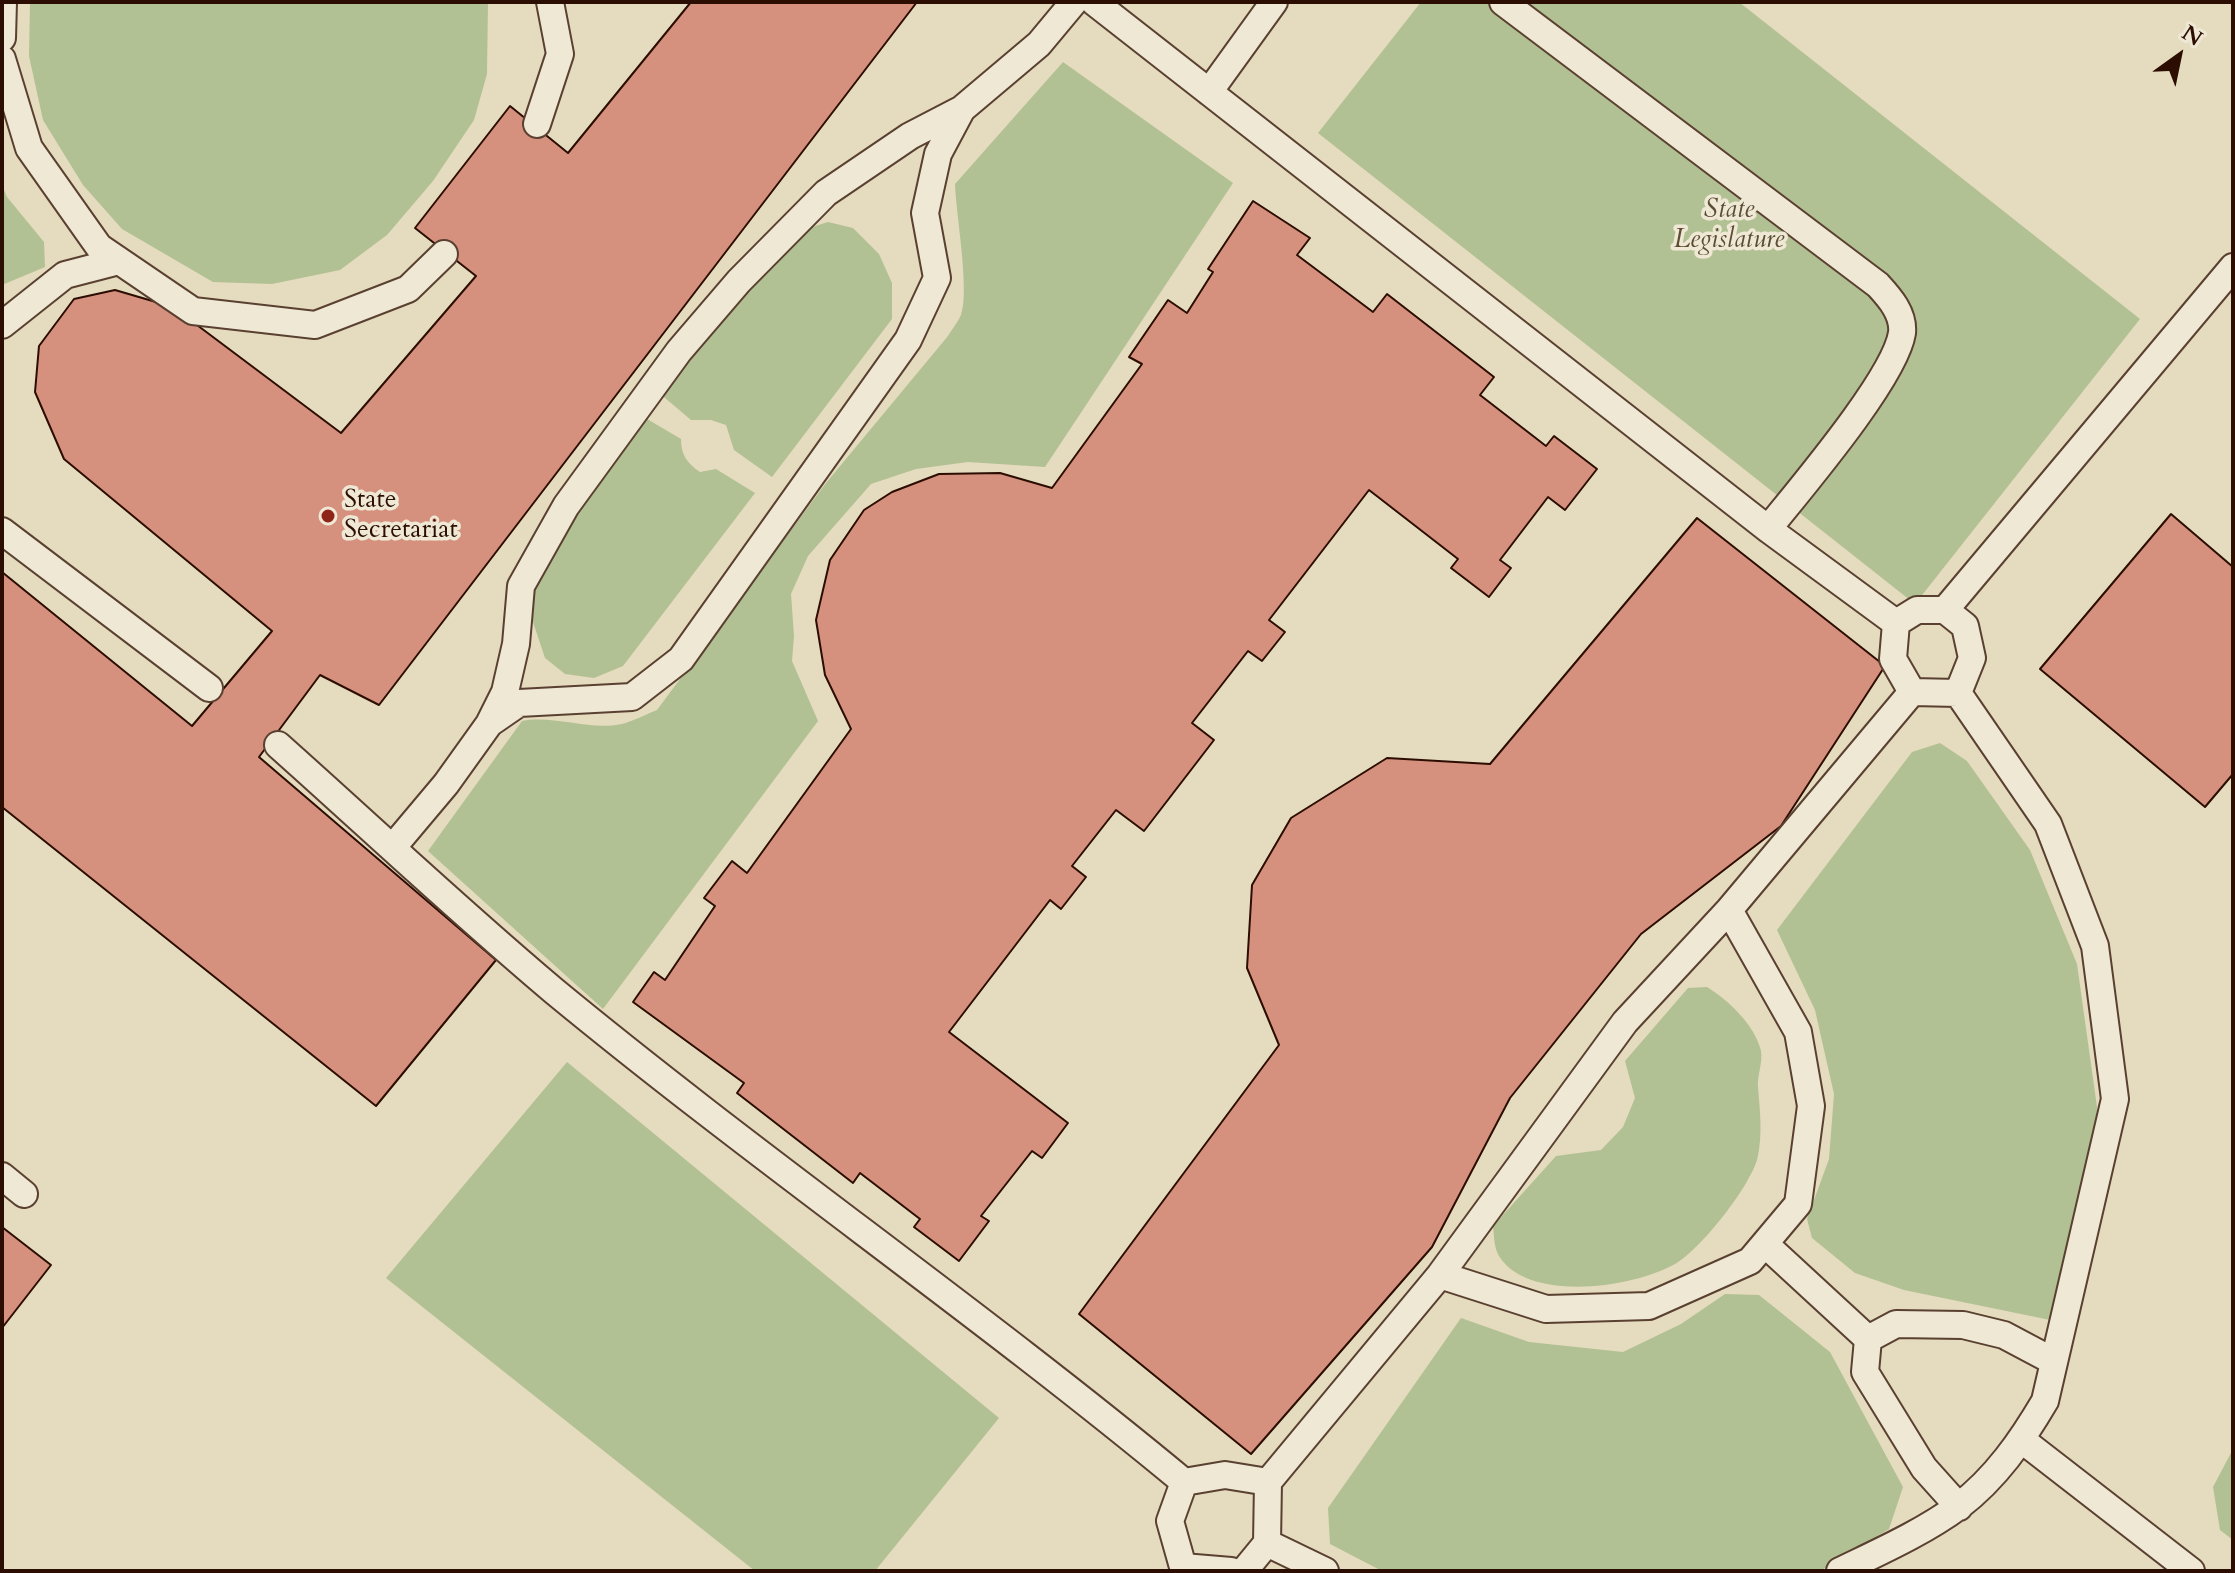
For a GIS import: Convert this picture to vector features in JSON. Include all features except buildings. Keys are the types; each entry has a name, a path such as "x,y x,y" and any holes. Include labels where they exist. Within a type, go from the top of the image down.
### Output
{"lane":[{"path":"2,38 3,2"},
{"path":"537,124 560,54 550,2"},
{"path":"393,847 446,784 489,724 505,692 516,644 521,586 566,506 679,351 739,281 826,193 910,136 962,109 1039,44 1074,2"},
{"path":"1094,2 1768,529 1896,623"},
{"path":"1209,92 1274,2"},
{"path":"1503,2 1878,285 1895,303 1903,331 1891,363 1819,465 1768,529"},
{"path":"2,59 29,148 99,247 193,311 315,325 408,289 444,254"},
{"path":"489,724 519,703 632,697 681,659 908,340 937,278 925,213 938,154 962,109"},
{"path":"2,325 65,275 119,261"},
{"path":"1945,610 2233,267"},
{"path":"2,531 209,688"},
{"path":"1896,623 1917,610 1945,610 1965,626 1972,658 1958,693"},
{"path":"1896,623 1893,659 1912,692"},
{"path":"1912,692 1958,693"},
{"path":"1244,1571 1267,1543 1268,1482 1440,1275 1625,1022 1729,910 1912,692"},
{"path":"1840,1571 1959,1507 1995,1473 2022,1440 2045,1401 2115,1099 2095,946 2048,824 1958,693"},
{"path":"278,745 553,990 820,1199 1077,1393 1184,1482 1225,1475 1268,1482"},
{"path":"1440,1275 1546,1309 1649,1306 1750,1261 1798,1204 1811,1106 1798,1032 1729,910"},
{"path":"2,1176 24,1194"},
{"path":"1765,1244 1868,1339"},
{"path":"1868,1339 1896,1324 1963,1325 2004,1335 2053,1361"},
{"path":"1868,1339 1865,1372 1924,1468 1959,1507"},
{"path":"2022,1440 2191,1571"},
{"path":"1184,1482 1170,1521 1181,1569 1231,1571"},
{"path":"1267,1543 1325,1571"}],"green space":[{"path":"30,2 488,2 487,74 474,120 433,181 387,235 340,270 272,284 213,282 122,229 83,185 43,120 29,56"},
{"name":"State Legislature","path":"1421,2 1739,2 2140,319 1915,604 1318,133"},
{"path":"1063,62 1233,183 1045,467 968,462 916,469 871,484 808,556 791,594 792,661 818,721 603,1009 428,851 522,721 547,720 610,726 657,710 826,483 957,323 964,289 955,184"},
{"path":"2,185 7,197 44,242 45,267 2,285"},
{"path":"828,222 853,228 879,254 892,283 892,319 772,477 734,450 726,425 711,420 691,420 658,392 790,234"},
{"path":"642,416 681,439 686,458 700,472 716,469 755,493 623,666 594,678 565,674 545,658 531,616 531,583"},
{"path":"1940,743 1967,761 2030,850 2077,964 2097,1107 2093,1206 2055,1321 1904,1290 1855,1273 1812,1238 1807,1219 1829,1159 1834,1094 1815,1010 1777,930 1912,752"},
{"path":"1707,987 1740,1014 1753,1032 1761,1051 1759,1151 1752,1172 1734,1202 1698,1246 1675,1264 1657,1272 1582,1287 1556,1286 1513,1271 1497,1253 1493,1226 1556,1156 1601,1150 1623,1127 1635,1098 1625,1061 1688,988"},
{"path":"567,1062 999,1418 875,1571 755,1571 386,1278"},
{"path":"1725,1294 1759,1295 1830,1352 1903,1487 1889,1529 1820,1571 1382,1571 1330,1544 1328,1508 1461,1318 1529,1342 1623,1352 1681,1324"},
{"path":"2233,1449 2233,1540 2220,1530 2213,1487"}],"place":[{"name":"State Secretariat","path":"328,516"}]}
